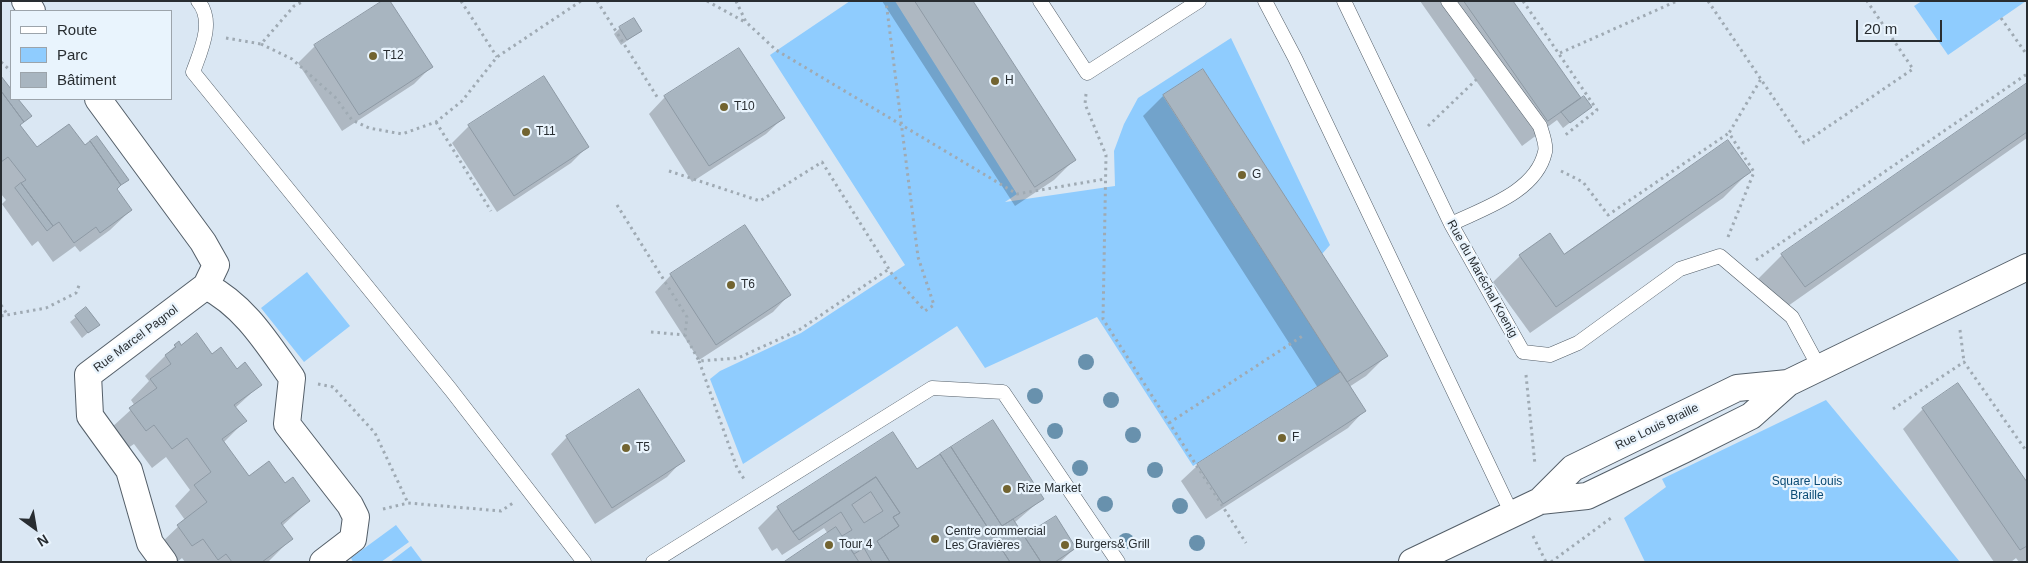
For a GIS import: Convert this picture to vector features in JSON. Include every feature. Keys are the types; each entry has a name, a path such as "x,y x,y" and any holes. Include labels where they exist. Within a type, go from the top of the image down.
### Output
{"street":[{"path":"99,100 203,242 216,264 206,286 218,292 246,314 292,378 287,424 350,505 356,517 353,540 323,562"},
{"path":"1412,562 1540,501 1587,496 1751,416 1788,383 2027,267"},
{"name":"Rue Marcel Pagnol","path":"164,562 150,543 129,470 90,416 88,375 206,286"}],"lane":[{"path":"198,1 205,9 206,35 193,72 584,562"},
{"path":"1045,3 1087,73 1200,1"},
{"path":"1265,1 1295,58 1512,514"},
{"name":"Rue du Maréchal Koenig","path":"1344,1 1451,224 1523,352 1550,355 1578,343 1680,269 1720,256"},
{"path":"1448,1 1540,126 1544,156 1535,175 1509,196 1451,224"},
{"path":"1720,256 1792,317 1819,367"},
{"path":"653,562 932,388 1003,392 1118,562"}],"path":[{"path":"261,44 294,6 304,1"},
{"path":"461,1 497,57"},
{"path":"206,35 261,44 292,59 335,97 352,120 369,128 402,134 436,122 462,101 497,57 582,1"},
{"path":"597,1 659,100"},
{"path":"708,1 746,22 776,50 1017,194 1105,179"},
{"path":"736,1 746,22"},
{"path":"669,171 760,201 822,162 889,269 925,311 934,306 918,257 886,1"},
{"path":"1523,1 1597,110 1544,156 1583,182 1608,215 1729,133 1761,79"},
{"path":"1560,53 1678,1"},
{"path":"1708,1 1804,142 1913,69 1867,1"},
{"path":"2002,18 2027,55"},
{"path":"1412,141 1493,62"},
{"path":"1087,73 1085,104 1106,155 1103,319 1246,543"},
{"path":"1738,271 2027,74"},
{"path":"436,122 491,211"},
{"path":"1720,256 1754,172 1729,133"},
{"path":"617,205 687,317 685,335 699,361 736,468 755,498"},
{"path":"699,361 738,358 799,330 889,269"},
{"path":"1,316 46,308 76,293 80,283"},
{"path":"1,305 7,314"},
{"path":"651,332 685,335"},
{"path":"1168,423 1304,335"},
{"path":"1523,352 1540,501"},
{"path":"1893,409 1964,362 2027,452"},
{"path":"292,378 333,387 375,433 408,502"},
{"path":"356,517 408,502 501,511 529,491"},
{"path":"1551,562 1614,515"},
{"path":"1534,536 1546,562"}],"green space":[{"path":"850,1 895,1 1017,194 1005,202 1115,186 1114,151 1124,124 1138,98 1231,38 1330,245 1322,254 1203,69 1163,96 1341,372 1193,466 1097,317 985,368 957,326 743,464 710,379 720,371 801,333 905,265 770,55"},
{"path":"1922,1 2026,1 1948,55 1914,6"},
{"path":"307,272 350,326 304,362 261,308"},
{"name":"Square Louis Braille","path":"1826,400 1960,562 1645,562 1624,518 1666,487 1662,479"},
{"path":"396,525 409,542 381,562 353,562 351,558"},
{"path":"411,546 423,562 390,562"}],"building":[{"name":"T12","path":"382,1 390,1 433,67 359,115 314,45"},
{"name":"H","path":"915,1 973,1 1076,160 1035,187"},
{"path":"1464,1 1513,1 1581,98 1548,121"},
{"path":"634,18 642,31 627,40 619,27"},
{"name":"T10","path":"739,48 785,118 709,166 664,96"},
{"name":"G","path":"1203,69 1388,356 1347,382 1163,95"},
{"path":"1,76 10,88 10,100 19,100 32,116 24,122 1,91"},
{"name":"T11","path":"544,76 589,147 514,196 468,125"},
{"path":"2027,83 2027,132 1805,287 1781,254"},
{"path":"1,91 24,122 20,125 37,147 69,124 85,145 90,141 121,185 117,189 132,210 100,233 96,227 74,243 59,222 53,226 21,183 26,180 8,157 1,162"},
{"path":"1584,96 1592,107 1570,123 1561,112"},
{"path":"97,136 129,180 121,185 90,141"},
{"path":"1728,140 1751,172 1556,307 1519,255 1550,233 1564,254"},
{"path":"21,183 53,226 47,231 15,188"},
{"name":"T6","path":"745,225 791,295 716,345 670,274"},
{"path":"86,307 100,325 88,333 75,316"},
{"path":"197,333 212,354 221,347 237,369 245,362 262,385 234,405 247,421 222,439 249,476 269,461 285,483 293,477 310,501 281,523 293,539 262,562 232,562 226,554 218,560 203,539 192,546 177,525 207,502 194,485 211,472 187,438 172,449 154,425 146,431 129,408 157,388 150,379 171,364 165,355 176,347 174,345 179,341 181,345"},
{"name":"F","path":"1341,372 1366,411 1223,504 1197,464"},
{"path":"1958,383 2027,482 2027,546 2020,550 1922,408"},
{"name":"T5","path":"639,389 685,461 612,508 566,436"},
{"path":"993,420 1044,499 1002,526 951,447"},
{"path":"893,432 917,469 940,454 1010,562 890,562 877,541 899,526 893,517 900,513 876,477 793,532 777,507"},
{"path":"951,447 1002,526 1013,519 1041,562 1010,562 940,454"},
{"path":"876,477 900,513 893,517 899,526 877,541 890,562 872,562 864,548 854,554 842,536 852,530 841,512 799,540 793,532","holes":["871,492 883,511 864,523 852,505"]},
{"path":"1056,516 1076,548 1055,562 1041,562 1024,536"},
{"name":"Tour 4","path":"836,527 859,562 784,562"}],"place":[{"name":"T12","path":"373,56"},
{"name":"H","path":"995,81"},
{"name":"T10","path":"724,107"},
{"name":"T11","path":"526,132"},
{"name":"G","path":"1242,175"},
{"name":"T6","path":"731,285"},
{"name":"F","path":"1282,438"},
{"name":"T5","path":"626,448"},
{"name":"Rize Market","path":"1007,489"},
{"name":"Centre commercial Les Gravières","path":"935,539"},
{"name":"Tour 4","path":"829,545"},
{"name":"Burgers& Grill","path":"1065,545"}]}
